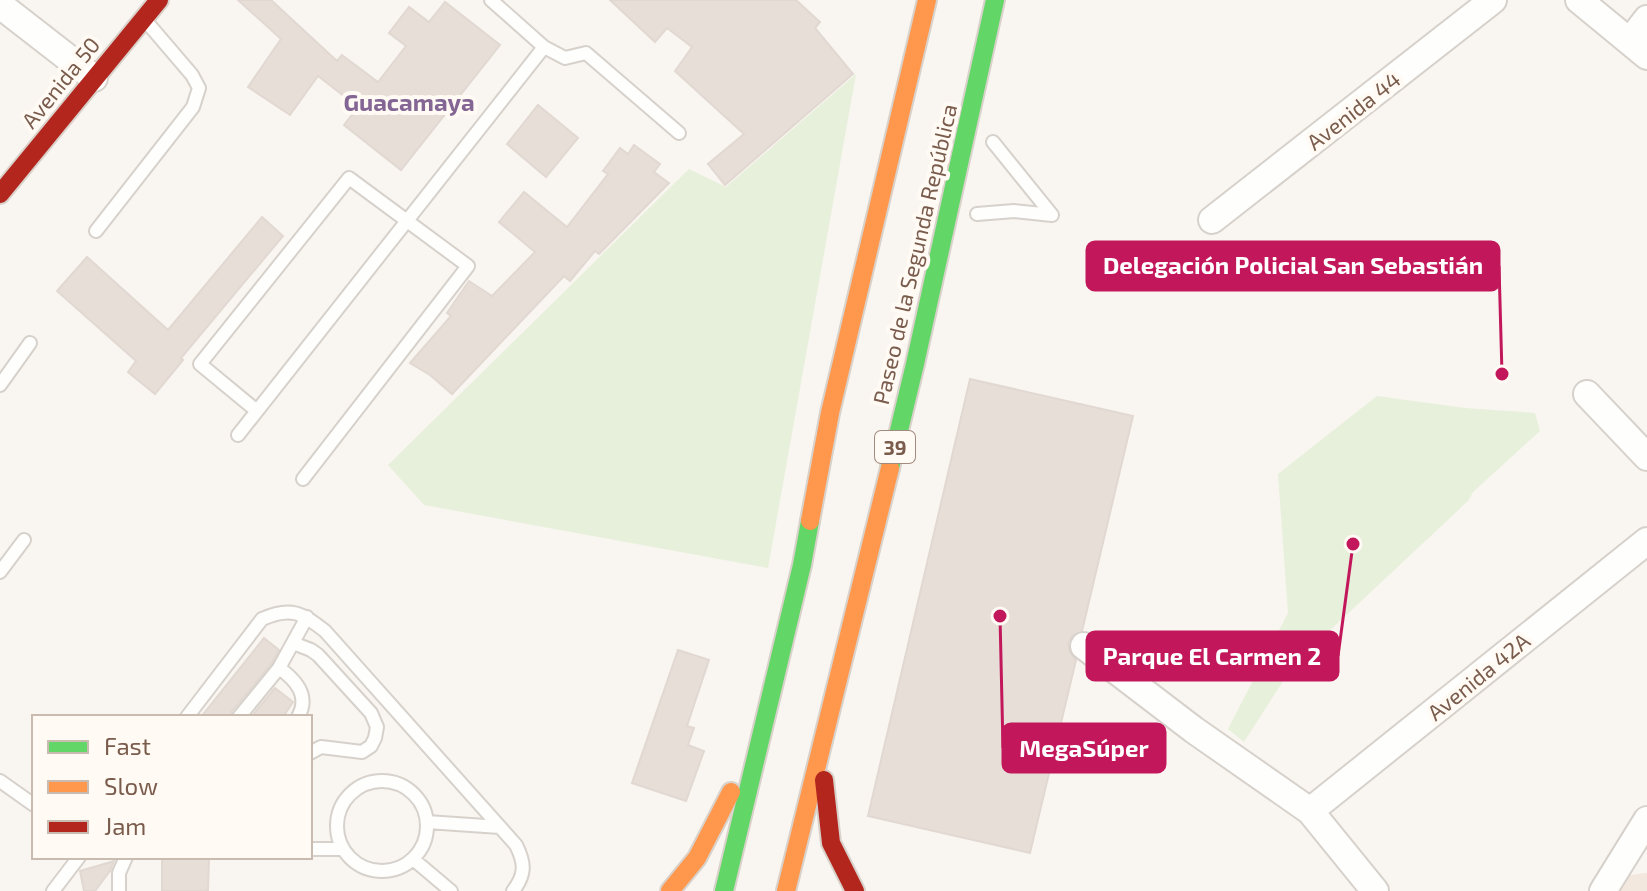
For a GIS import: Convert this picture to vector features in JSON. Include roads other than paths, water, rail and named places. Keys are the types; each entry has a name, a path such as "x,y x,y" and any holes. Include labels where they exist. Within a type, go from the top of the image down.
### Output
{"main road":[{"name":"Avenida 50","path":"0,194 159,0"},
{"name":"Paseo de la Segunda República","path":"724,891 802,565 830,413 927,0"},
{"name":"Paseo de la Segunda República","path":"786,891 915,364 995,0"},
{"path":"987,171 995,135"},
{"path":"830,413 873,151"},
{"path":"881,506 942,319"},
{"path":"670,891 702,847 760,737"},
{"path":"821,751 831,843 855,891"}],"street":[{"name":"Avenida 44","path":"1212,220 1493,0"},
{"path":"1579,0 1638,49 1647,19"},
{"path":"0,5 94,78"},
{"path":"1587,394 1647,457"},
{"name":"Avenida 42A","path":"1310,811 1647,541"},
{"path":"1084,646 1194,730 1310,811 1375,891"},
{"path":"1603,891 1647,820"}],"lane":[{"path":"491,0 544,47 565,58 586,53 679,133"},
{"path":"96,231 193,107 199,88 192,75 144,18"},
{"path":"238,435 544,47"},
{"path":"977,214 1014,211 1052,215 995,135"},
{"path":"257,411 200,364 349,178 468,266 303,479"},
{"path":"0,385 30,343"},
{"path":"0,572 24,540"},
{"path":"189,715 262,619 278,612 291,611 307,617 325,631 516,845 524,861 522,877 513,891"},
{"path":"241,715 279,668 307,617"},
{"path":"293,643 318,655 371,713 377,727 371,746 362,752 321,747 312,752"},
{"path":"279,668 299,685 302,700 299,715"},
{"path":"380,780 396,782 410,789 421,801 427,822 423,846 413,859 387,871 373,871 359,866 343,849 337,830 337,816 342,802 365,783 380,780"},
{"path":"0,781 32,804"},
{"path":"427,822 500,827"},
{"path":"312,849 343,849"},
{"path":"53,891 77,859"},
{"path":"119,891 119,873 125,859"},
{"path":"413,859 451,891"}],"place":[{"name":"Delegación Policial San Sebastián","path":"1502,374"},
{"name":"Parque El Carmen 2","path":"1353,544"},
{"name":"MegaSúper","path":"1000,616"}],"district":[{"name":"Guacamaya","path":"409,101"}]}
